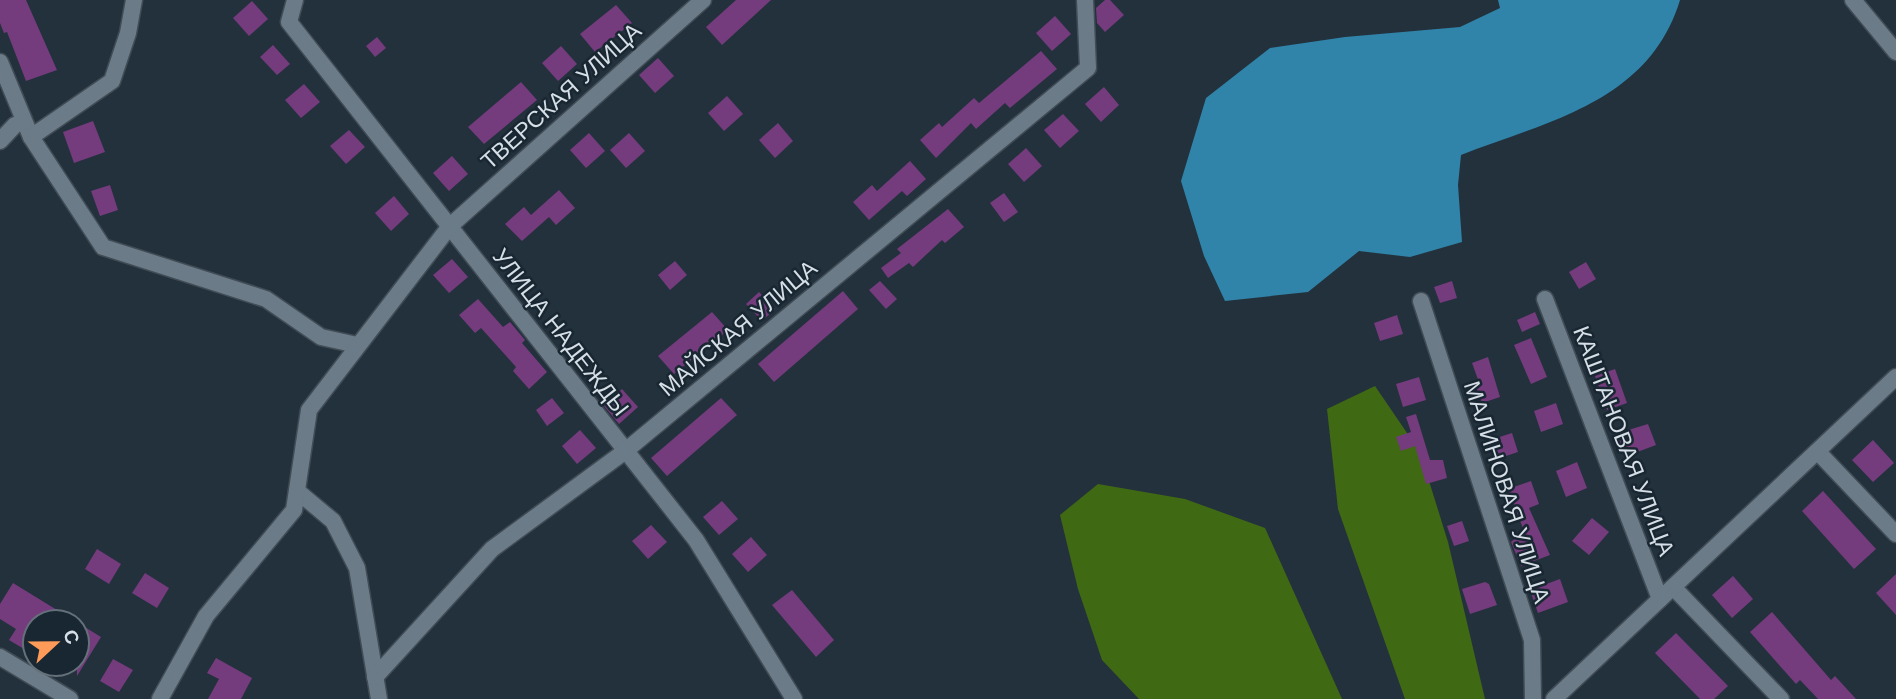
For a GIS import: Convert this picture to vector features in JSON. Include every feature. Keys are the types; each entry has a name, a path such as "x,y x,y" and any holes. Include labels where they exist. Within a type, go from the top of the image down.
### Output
{"street":[{"path":"0,141 18,126 112,81 128,33 134,0"},
{"name":"УЛИЦА НАДЕЖДЫ","path":"295,0 289,22 624,452 696,540 794,699"},
{"name":"ТВЕРСКАЯ УЛИЦА","path":"160,699 205,616 294,510 309,410 450,226 703,0"},
{"name":"МАЙСКАЯ УЛИЦА","path":"375,677 492,549 624,452 1088,68 1085,0"},
{"path":"1853,0 1896,52"},
{"path":"0,62 18,126 103,247 266,299 321,337 358,345"},
{"name":"КАШТАНОВАЯ УЛИЦА","path":"1545,299 1660,600"},
{"name":"МАЛИНОВАЯ УЛИЦА","path":"1422,301 1532,640 1533,699"},
{"path":"1554,699 1674,589 1896,377"},
{"path":"1818,452 1896,534"},
{"path":"297,491 333,521 357,568 379,699"},
{"path":"1674,589 1781,699"},
{"path":"0,657 70,699"}],"green space":[{"path":"1375,386 1420,452 1448,542 1485,699 1405,699 1338,509 1327,409"},
{"path":"1098,484 1185,499 1265,528 1342,699 1139,699 1102,660 1078,589 1060,515"}],"water":[{"path":"1498,0 1680,0 1665,35 1645,62 1620,85 1592,103 1560,118 1461,155 1458,185 1462,242 1410,257 1359,251 1308,292 1225,301 1204,256 1181,181 1206,98 1270,48 1345,37 1460,27 1500,8"}],"building":[{"path":"0,0 26,0 57,70 26,81 7,32 4,33 0,23"},
{"path":"736,0 771,0 722,45 706,27"},
{"path":"1105,0 1110,0 1124,15 1105,32 1097,23 1096,8"},
{"path":"252,1 268,19 249,36 233,18"},
{"path":"616,5 632,23 595,52 580,34"},
{"path":"1055,16 1071,34 1052,51 1036,33"},
{"path":"377,37 386,48 375,57 366,46"},
{"path":"273,45 290,64 277,75 260,57"},
{"path":"561,46 577,64 558,81 542,63"},
{"path":"1041,51 1057,69 1010,108 1005,103 976,129 971,123 936,158 920,140 939,123 942,127 974,98 979,103"},
{"path":"658,58 674,76 655,93 639,75"},
{"path":"521,82 537,100 484,144 468,127"},
{"path":"304,84 320,102 301,118 285,100"},
{"path":"1104,87 1119,105 1101,122 1085,104"},
{"path":"727,96 743,114 724,131 708,113"},
{"path":"1063,114 1079,131 1060,148 1044,130"},
{"path":"93,121 105,152 74,163 63,132"},
{"path":"778,123 793,141 775,158 759,140"},
{"path":"349,130 365,147 346,164 330,146"},
{"path":"589,133 605,151 586,168 570,150"},
{"path":"629,133 645,151 626,168 610,150"},
{"path":"1026,148 1042,166 1024,182 1008,164"},
{"path":"452,156 468,174 449,191 433,173"},
{"path":"910,161 926,179 907,196 902,191 869,220 853,202 872,185 877,191"},
{"path":"110,185 118,210 100,216 91,191"},
{"path":"559,190 575,208 556,225 549,217 522,241 505,224 524,207 531,215"},
{"path":"1004,193 1018,212 1004,222 990,203"},
{"path":"394,196 409,214 391,231 375,213"},
{"path":"948,209 964,227 945,243 942,240 913,267 909,263 888,278 881,268 901,253 897,249"},
{"path":"452,259 468,277 449,293 433,275"},
{"path":"675,261 687,275 670,290 658,275"},
{"path":"1586,262 1596,279 1579,289 1569,272"},
{"path":"880,281 897,299 886,309 869,290"},
{"path":"1452,281 1457,298 1440,303 1434,287"},
{"path":"843,291 858,309 774,382 758,364"},
{"path":"759,292 775,309 762,321 746,304"},
{"path":"478,299 503,327 510,322 525,340 522,343 547,372 529,389 513,371 516,367 481,328 475,333 459,315"},
{"path":"712,312 728,330 674,374 658,356"},
{"path":"1535,312 1540,324 1522,332 1517,320"},
{"path":"1397,315 1403,334 1380,341 1374,323"},
{"path":"1531,338 1547,377 1531,384 1514,345"},
{"path":"1488,357 1500,397 1482,403 1476,387 1480,385 1472,363"},
{"path":"1615,369 1627,403 1607,410 1595,376"},
{"path":"1419,377 1426,400 1403,407 1396,384"},
{"path":"622,389 638,407 619,424 604,406"},
{"path":"552,398 564,413 547,426 536,410"},
{"path":"721,398 737,415 667,476 651,458"},
{"path":"1556,403 1563,424 1541,432 1534,411"},
{"path":"1416,414 1430,460 1443,460 1447,478 1426,484 1415,446 1401,451 1396,437 1411,432 1406,417"},
{"path":"1648,424 1656,445 1624,457 1615,434"},
{"path":"580,430 596,448 577,464 562,446"},
{"path":"1512,433 1518,452 1497,459 1490,440"},
{"path":"1873,440 1894,463 1873,482 1852,460"},
{"path":"1577,462 1587,488 1566,497 1556,471"},
{"path":"1531,481 1539,504 1529,508 1550,555 1521,566 1511,542 1524,531 1508,489"},
{"path":"1823,491 1876,549 1854,569 1802,511"},
{"path":"722,501 738,519 719,535 703,517"},
{"path":"1592,518 1609,532 1589,555 1572,541"},
{"path":"1462,521 1469,541 1454,546 1447,526"},
{"path":"651,525 667,542 648,559 632,541"},
{"path":"751,537 767,555 748,572 732,554"},
{"path":"97,549 121,564 109,584 85,569"},
{"path":"145,573 169,588 157,608 132,593"},
{"path":"1896,574 1896,615 1876,593"},
{"path":"1733,576 1753,599 1732,618 1712,595"},
{"path":"1560,579 1568,602 1538,613 1530,590"},
{"path":"1485,582 1489,584 1497,605 1470,614 1462,589"},
{"path":"13,583 54,608 21,608 21,647 9,640 16,629 0,619 0,604"},
{"path":"792,590 834,640 816,657 772,605"},
{"path":"1772,612 1831,680 1835,676 1856,699 1818,699 1800,680 1796,684 1750,632"},
{"path":"91,631 101,637 91,653"},
{"path":"1676,633 1728,686 1714,699 1700,699 1655,653"},
{"path":"216,658 252,678 241,699 208,699 219,679 207,673"},
{"path":"113,659 133,670 119,692 100,681"}]}
